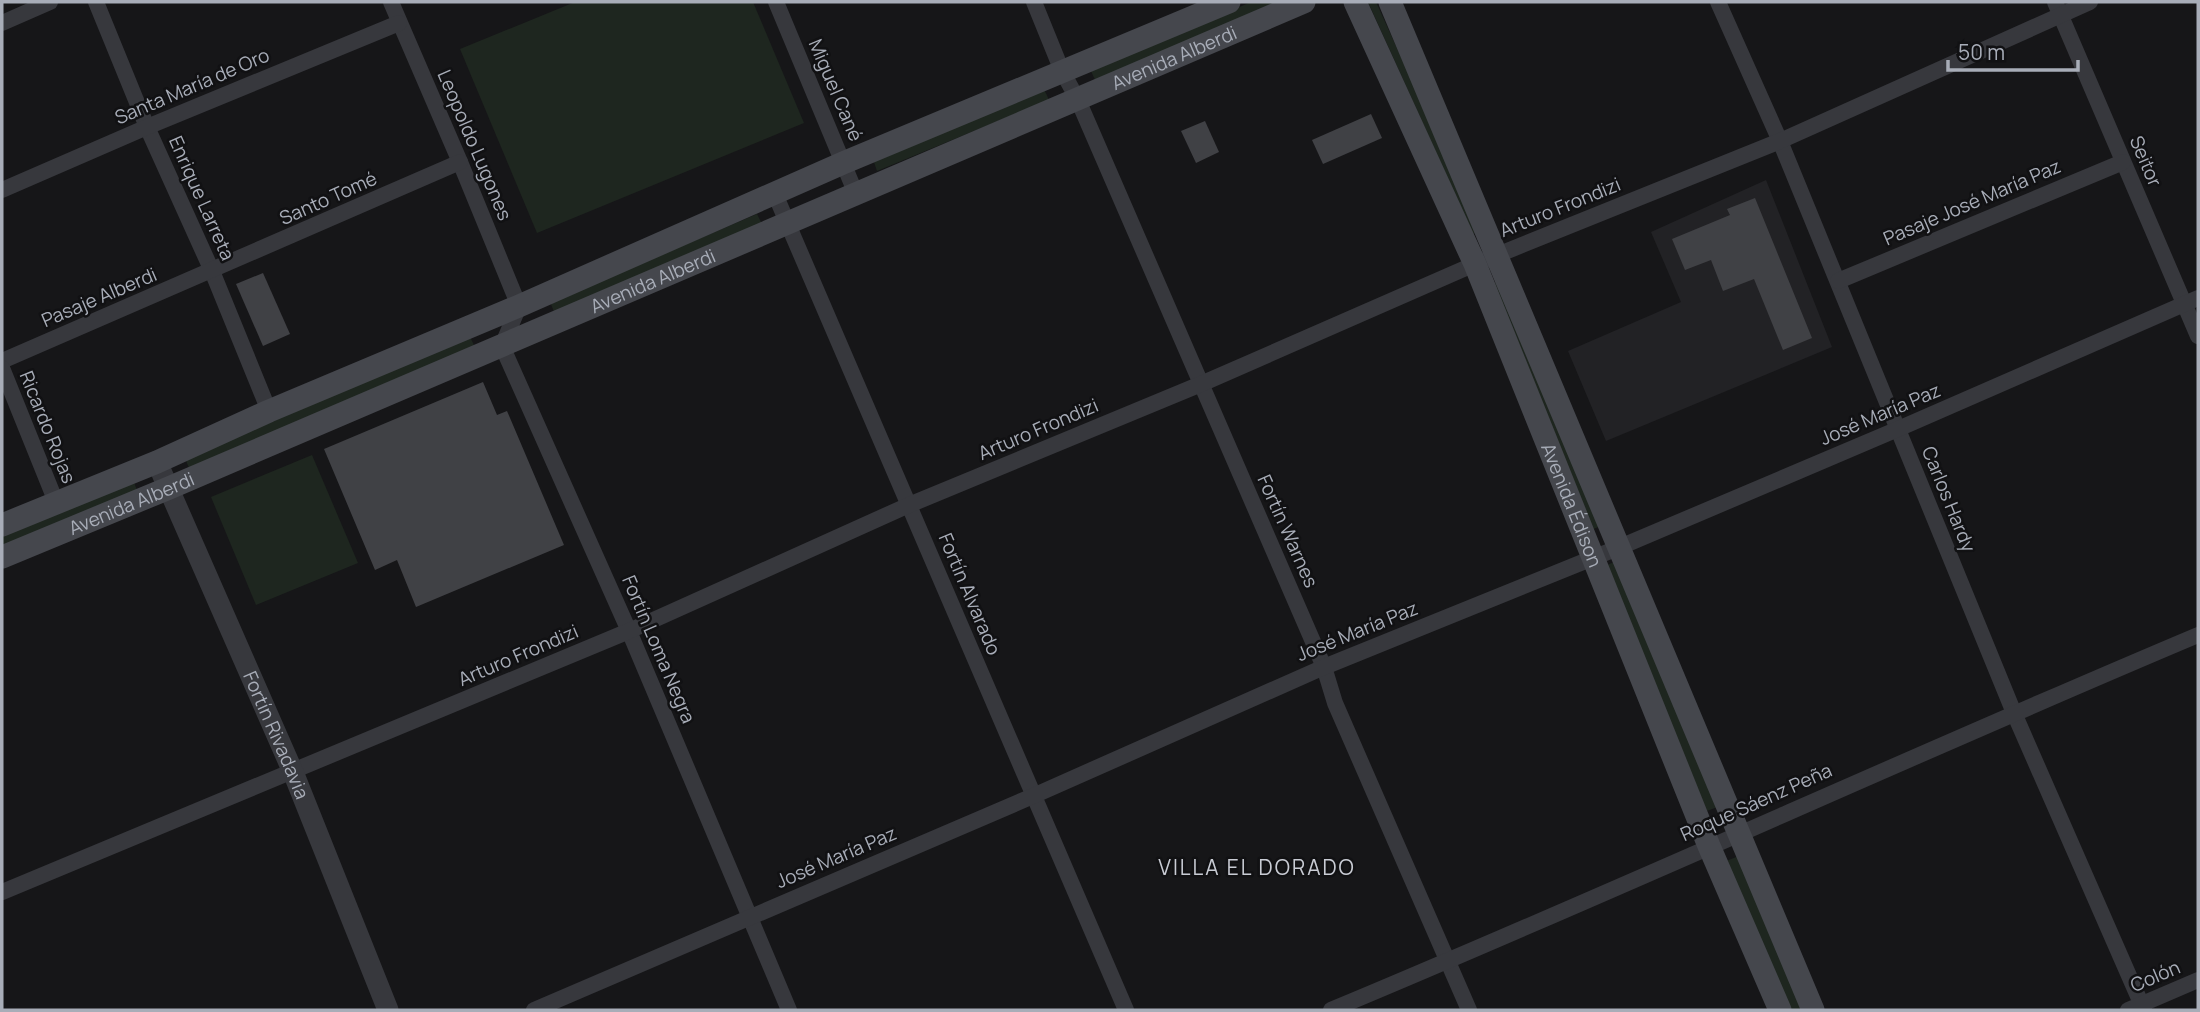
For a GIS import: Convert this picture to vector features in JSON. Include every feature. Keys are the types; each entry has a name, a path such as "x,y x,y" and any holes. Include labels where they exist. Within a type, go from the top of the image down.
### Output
{"main road":[{"name":"Avenida Alberdi","path":"2,525 157,462 843,163 1229,2"},
{"name":"Avenida Alberdi","path":"2,557 1304,2"},
{"name":"Avenida Édison","path":"1354,2 1475,264 1709,846 1780,1010"},
{"name":"Avenida Édison","path":"1390,2 1813,1010"}],"street":[{"path":"2,23 50,2"},
{"name":"Enrique Larreta","path":"96,2 269,411"},
{"name":"Leopoldo Lugones","path":"391,2 519,306"},
{"name":"Miguel Cané","path":"776,2 856,194"},
{"name":"Fortín Warnes","path":"1034,2 1324,667 1335,703 1469,1010"},
{"name":"Carlos Hardy","path":"1718,2 1780,141 2138,1008"},
{"name":"Arturo Frondizi","path":"2,892 629,631 909,505 1201,384 1475,264 1780,141 2057,8 2090,2"},
{"name":"Seitor","path":"2057,8 2123,162 2191,301 2198,336"},
{"name":"Santa María de Oro","path":"2,190 399,23"},
{"name":"Santo Tomé","path":"212,271 460,162"},
{"name":"Pasaje José María Paz","path":"1838,281 2123,162"},
{"name":"Fortín Alvarado","path":"775,194 1126,1010"},
{"name":"Pasaje Alberdi","path":"2,361 212,271"},
{"name":"José María Paz","path":"534,1010 1033,796 1324,667 1620,547 2191,301"},
{"path":"502,346 519,306"},
{"name":"Fortín Loma Negra","path":"502,346 629,631 789,1010"},
{"name":"Ricardo Rojas","path":"2,368 56,502"},
{"name":"Fortín Rivadavia","path":"157,462 293,772 388,1010"},
{"name":"Roque Sáenz Peña","path":"1331,1010 2198,635"},
{"name":"Colón","path":"2138,1008 2198,980"}],"shaded area":[{"path":"575,2 753,2 804,123 537,233 460,49"},
{"path":"1251,2 1279,2 1096,82 1091,71"},
{"path":"1368,2 1376,2 1480,231 1473,234"},
{"path":"1044,89 1049,100 877,171 873,159"},
{"path":"1766,180 1832,347 1606,441 1568,351 1681,302 1651,232"},
{"path":"757,214 762,224 555,314 550,302"},
{"path":"1502,280 1601,526 1591,530 1491,284"},
{"path":"470,337 475,347 189,468 185,458"},
{"path":"312,455 358,563 256,605 211,497"},
{"path":"133,480 137,490 2,547 2,536"},
{"path":"1616,561 1720,806 1707,811 1603,567"},
{"path":"1739,856 1805,1010 1789,1010 1726,861"}],"building":[{"path":"1371,114 1382,138 1323,164 1312,140"},
{"path":"1205,121 1219,152 1196,163 1181,131"},
{"path":"1755,198 1812,338 1783,350 1754,279 1723,291 1711,260 1685,270 1672,239 1730,215 1727,209"},
{"path":"263,273 290,334 263,346 236,284"},
{"path":"483,382 497,415 507,411 564,545 416,607 397,560 375,570 324,449"}],"district":[{"name":"VILLA EL DORADO","path":"1257,868"}]}
